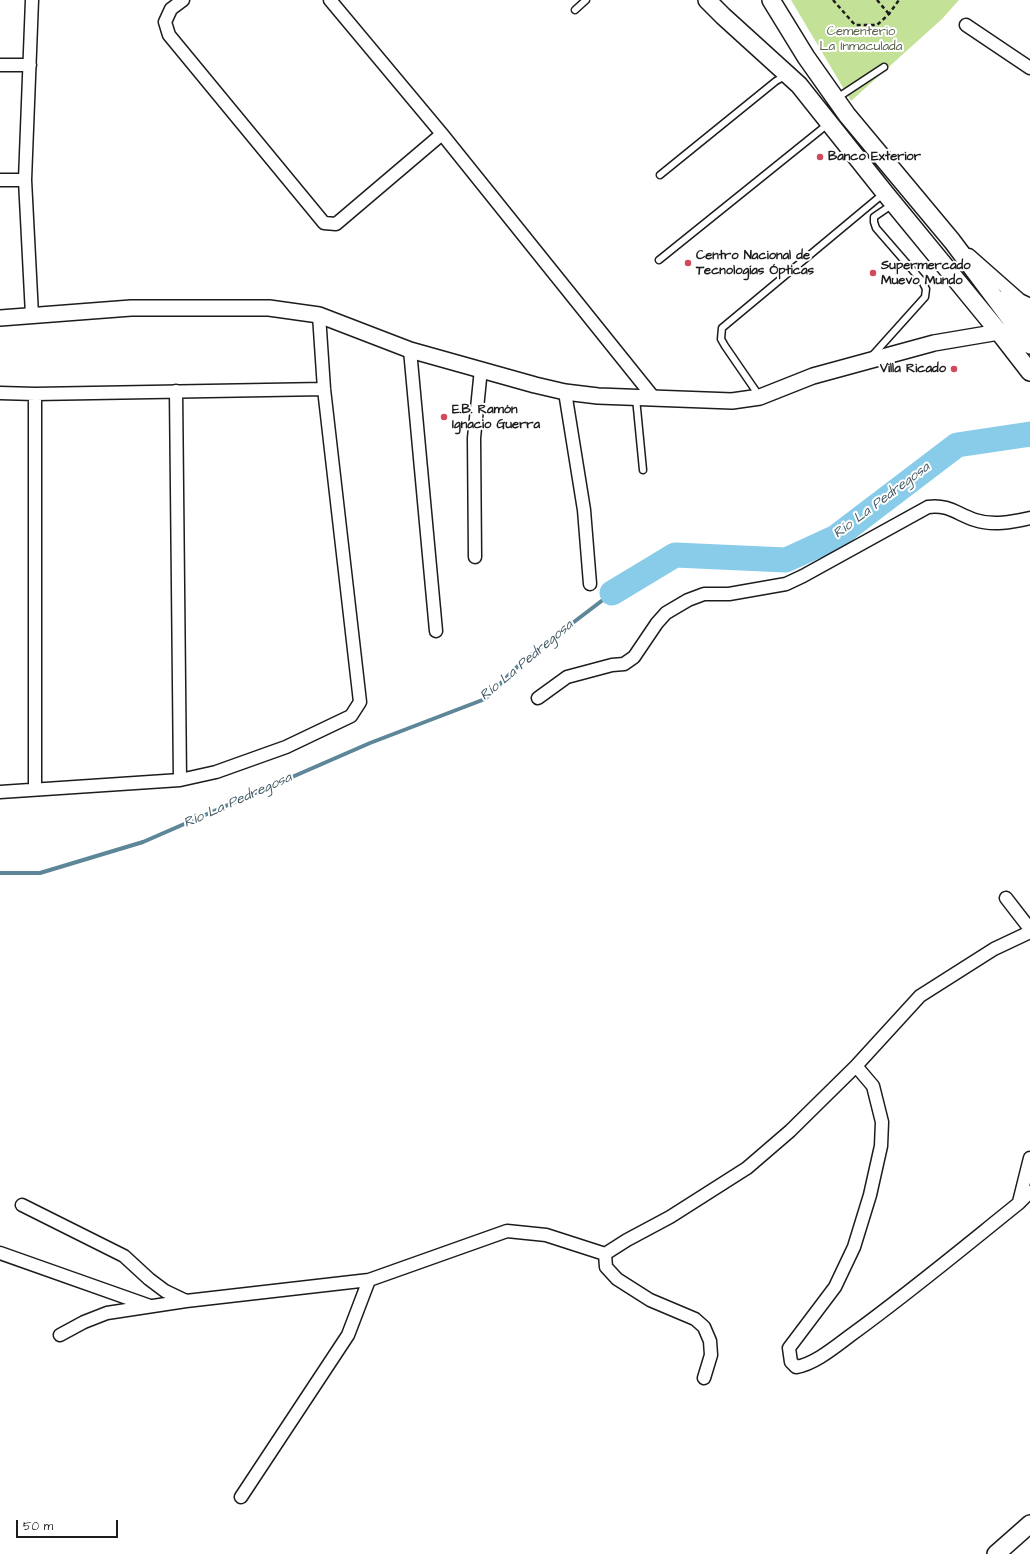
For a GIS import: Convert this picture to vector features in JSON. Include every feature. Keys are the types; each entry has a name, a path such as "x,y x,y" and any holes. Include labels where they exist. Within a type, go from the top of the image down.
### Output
{"main road":[{"path":"707,0 799,85 1030,372"},
{"path":"771,0 806,57 847,115 952,241 1018,312 1026,326 1030,345"},
{"path":"996,1554 1030,1524"}],"street":[{"path":"32,0 25,180 32,315"},
{"path":"183,0 171,9 165,22 169,35 324,223 336,224 442,134"},
{"path":"330,0 442,134 654,398"},
{"path":"966,25 1030,68"},
{"path":"0,65 30,65"},
{"path":"0,180 25,180"},
{"path":"952,241 1020,300 1030,305"},
{"path":"0,318 131,308 269,308 320,315 410,350 565,392 598,396 732,401 760,397 814,376 934,343 1026,326"},
{"path":"0,792 180,780 216,772 286,747 351,716 360,702 324,389 320,315"},
{"path":"410,350 436,631"},
{"path":"475,557 474,438 481,369"},
{"path":"0,393 35,394 324,389"},
{"path":"176,391 180,780"},
{"path":"565,392 584,510 590,584"},
{"path":"35,394 35,789"},
{"path":"538,698 567,677 612,665 624,664 634,657 657,623 666,613 688,600 704,594 729,594 786,584 928,507 947,507 976,521 1002,524 1030,518"},
{"path":"605,1254 627,1240 670,1217 747,1168 790,1131 856,1066 920,996 994,949 1030,931 1006,898"},
{"path":"856,1066 873,1086 882,1122 879,1153 870,1195 854,1248 835,1287 789,1348 791,1362 796,1366 804,1366 826,1353 893,1305 1019,1203 1030,1192"},
{"path":"1019,1203 1030,1158"},
{"path":"22,1205 124,1256 149,1279 165,1291 186,1301"},
{"path":"60,1335 107,1312 186,1301 369,1280 507,1232 546,1235 605,1254"},
{"path":"0,1253 151,1306"},
{"path":"605,1254 606,1267 618,1279 650,1300 695,1320 704,1327 710,1341 711,1355 704,1378"},
{"path":"241,1497 348,1335 369,1280"}],"lane":[{"path":"574,10 586,0"},
{"path":"836,99 884,67"},
{"path":"660,175 776,81 788,74"},
{"path":"659,260 829,123"},
{"path":"868,360 925,297 926,289 922,281 876,228 874,217 889,198"},
{"path":"760,397 723,342 721,338 722,328 889,198"},
{"path":"636,398 643,470"}],"path":[{"path":"833,0 855,25 877,25 889,14 899,0"},
{"path":"877,0 889,14"}],"green space":[{"name":"Cementerio La Inmaculada","path":"791,0 959,0 942,19 851,101"}],"waterway":[{"name":"Río La Pedregosa","path":"612,593 675,555 786,560 836,537 957,445 1030,434"},
{"name":"Río La Pedregosa","path":"0,873 40,873 143,842 370,743 485,699 524,660 612,593"}],"place":[{"name":"Banco Exterior","path":"820,157"},
{"name":"Centro Nacional de Tecnologías Ópticas","path":"688,263"},
{"name":"Supermercado Muevo Mundo","path":"873,273"},
{"name":"Villa Ricado","path":"954,369"},
{"name":"E.B. Ramón Ignacio Guerra","path":"444,417"}]}
